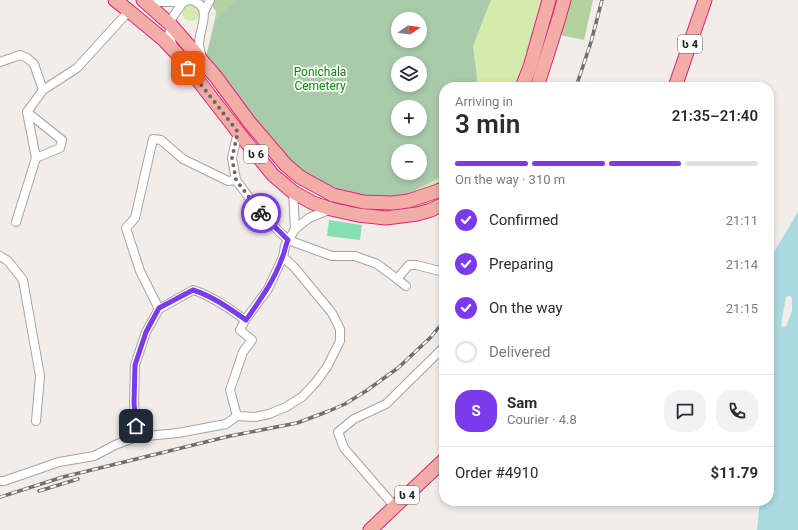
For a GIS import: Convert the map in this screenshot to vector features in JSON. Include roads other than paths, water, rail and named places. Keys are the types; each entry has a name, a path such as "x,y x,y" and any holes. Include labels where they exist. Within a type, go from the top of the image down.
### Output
{"highway":[{"name":"ს 6","path":"115,0 164,40 180,57 273,175 293,192 313,203 358,216 386,218 417,214 439,206"},
{"name":"ს 6","path":"143,0 171,25 203,61 250,123 286,165 300,177 333,195 364,202 392,203 408,201 439,190"},
{"path":"524,82 530,67 549,0"},
{"path":"539,82 564,0"},
{"name":"ს 4","path":"677,82 705,0"},
{"name":"ს 4","path":"370,530 439,465"}],"street":[{"path":"143,0 156,2 188,1 199,3 204,12 199,46 203,61"},
{"path":"204,12 210,0"},
{"path":"180,57 172,44 169,35 172,18 188,1"},
{"path":"16,222 36,158 27,112 43,90 77,68 129,11"},
{"path":"0,62 20,55 27,58 34,64 43,90"},
{"path":"27,112 62,140 60,148 36,158"},
{"path":"238,132 232,158 236,180 262,215 288,240 332,256 355,256 377,264 406,286"},
{"path":"159,308 140,271 126,228 135,218 153,140 161,140 182,159 228,181 236,180"},
{"path":"293,192 295,229"},
{"path":"237,416 230,390 243,352 252,340 240,330 268,289 283,257 285,246 295,229 309,218 331,209"},
{"path":"0,256 8,261 24,280 40,376 36,421"},
{"path":"0,481 58,462 94,456 115,445 136,437 226,424 237,416 255,418 286,407 302,397 316,382 326,367 340,341 340,329 332,313 294,267 283,257"},
{"path":"397,279 409,265 416,265 439,271"},
{"path":"136,437 134,403 135,365 146,332 159,308 193,290 202,293 222,304 246,320"},
{"path":"395,506 344,448 338,432 354,419 386,404 439,352"}],"water":[{"path":"798,212 798,530 757,530 759,506 774,506 774,252","holes":["790,296 792,298 792,311 786,326 783,327 781,325 786,297"]}],"railway":[{"path":"578,82 591,42 602,0"},
{"path":"0,497 63,477 230,436 297,423 329,411 345,404 366,391 398,368 431,337 439,327"},
{"path":"39,491 78,479"}],"park label":[{"name":"Ponichala Cemetery","path":"320,79"}]}
